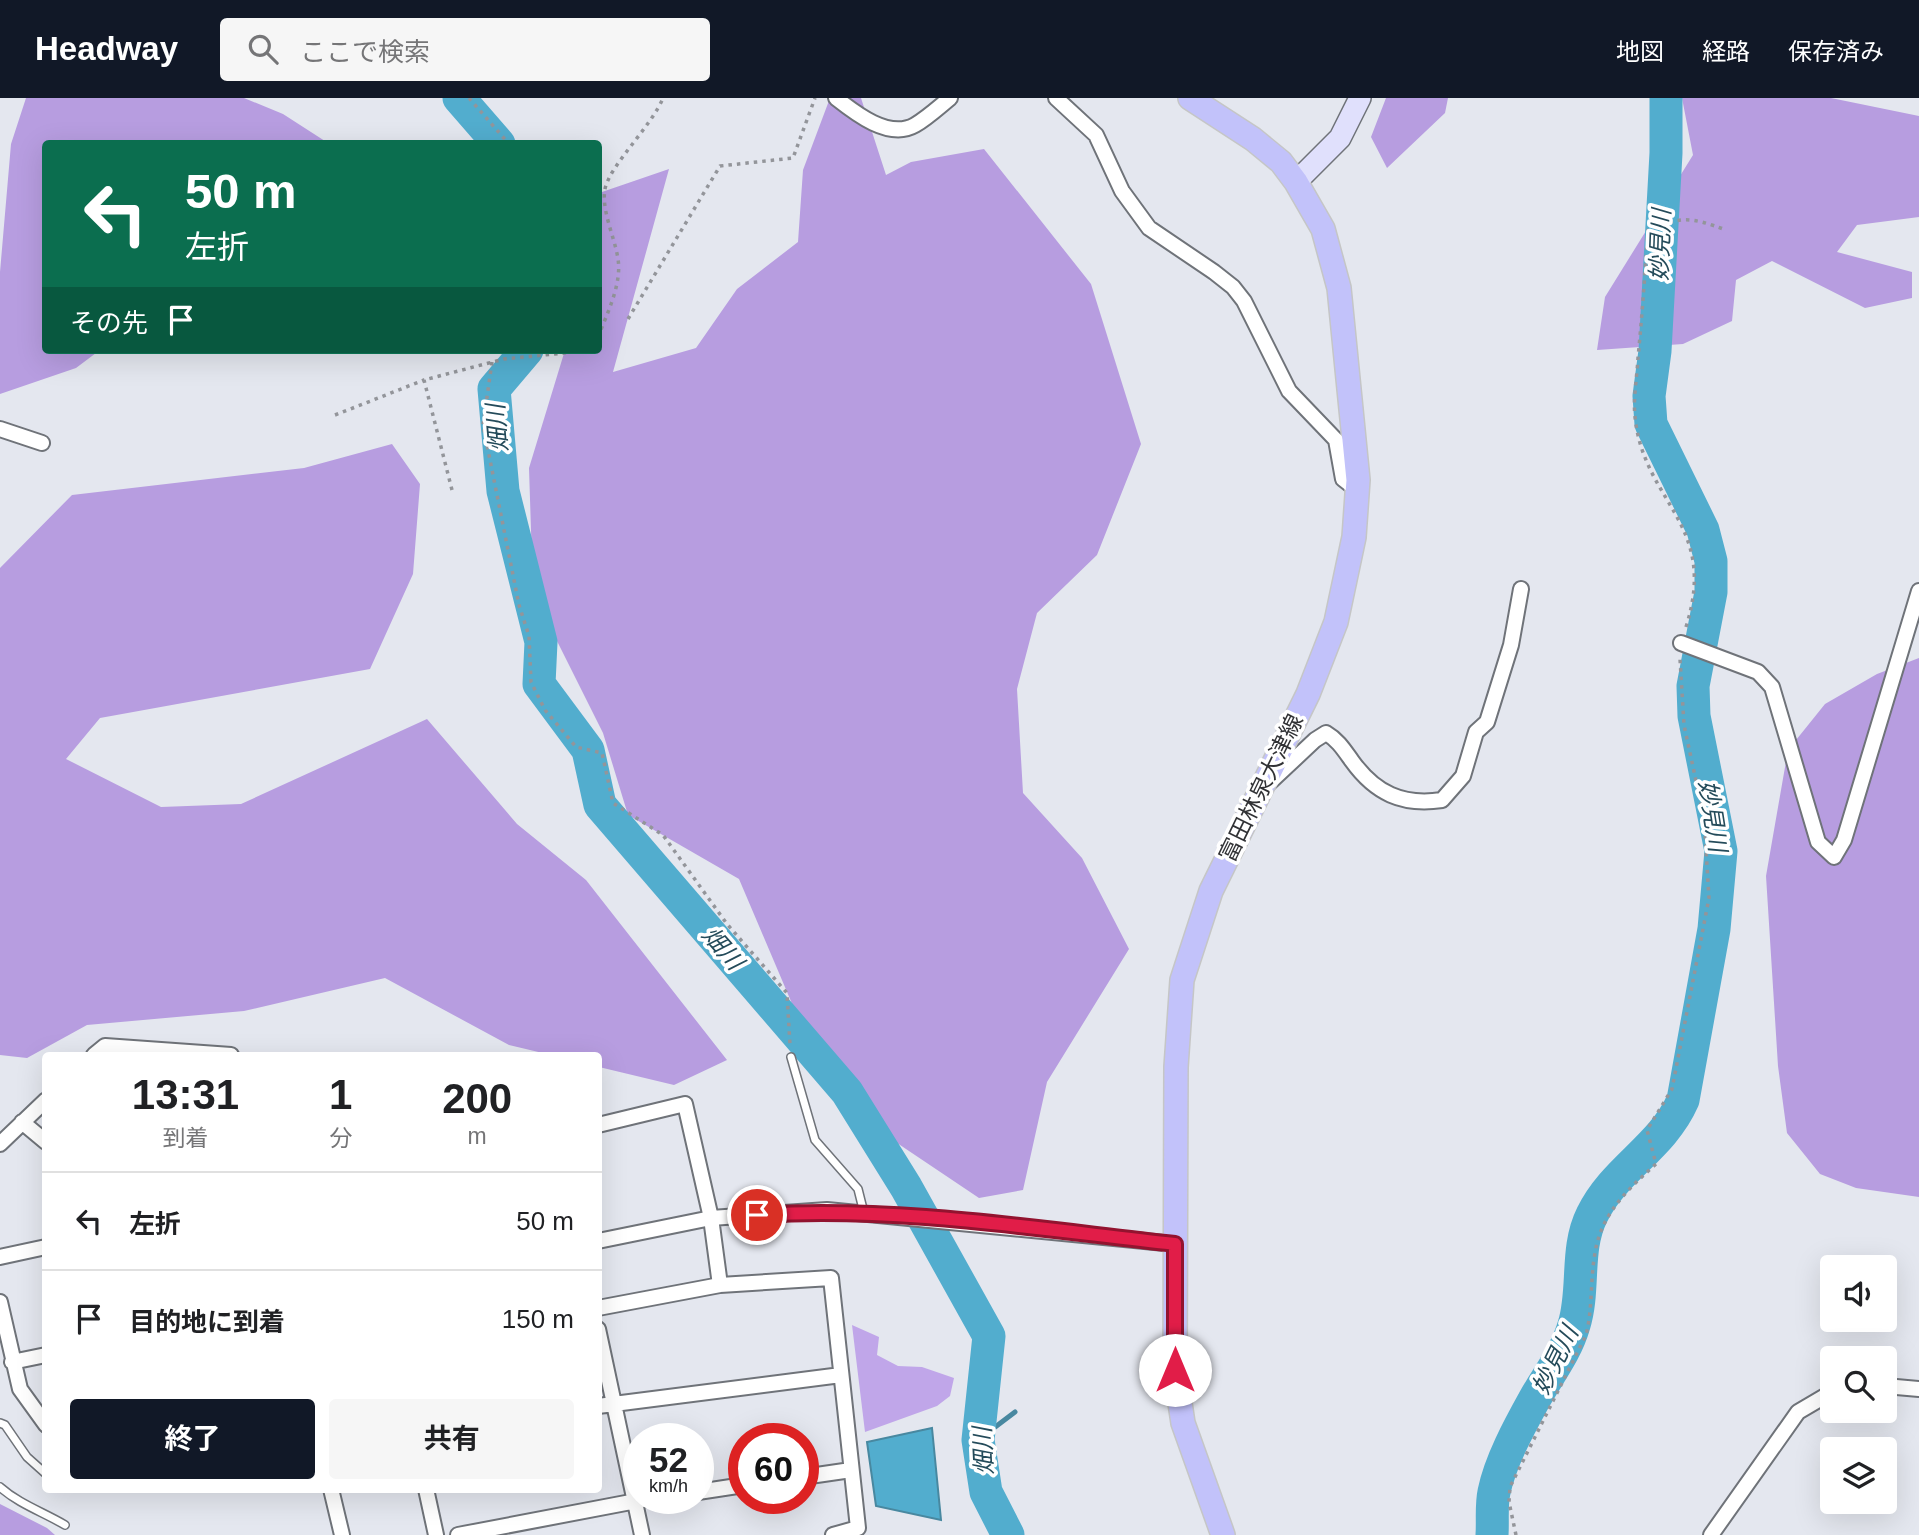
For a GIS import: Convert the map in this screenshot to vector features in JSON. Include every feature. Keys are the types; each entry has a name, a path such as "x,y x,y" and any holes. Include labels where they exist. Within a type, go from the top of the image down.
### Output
{"main road":[{"name":"富田林泉大津線","path":"1190,98 1253,139 1281,162 1296,181 1323,229 1339,288 1357,490 1354,537 1336,622 1308,694 1210,891 1182,980 1176,1067 1175,1370 1183,1423 1223,1535"}],"street":[{"path":"836,98 857,114 885,127 902,130 914,126 950,98"},
{"path":"1056,98 1097,135 1135,213 1149,228 1233,287 1244,301 1289,391 1336,440 1343,479 1357,490"},
{"path":"1296,181 1340,138 1360,98"},
{"path":"0,429 42,443"},
{"path":"1261,790 1326,733 1335,738 1364,778 1382,792 1401,800 1422,803 1442,800 1454,790 1463,776 1476,732 1487,723 1511,645 1521,589"},
{"path":"1681,643 1758,673 1772,687 1818,842 1834,857 1844,841 1919,591"},
{"path":"98,1052 105,1046 189,1052"},
{"path":"0,1144 42,1104"},
{"path":"602,1124 685,1104 711,1218 720,1285"},
{"path":"22,1122 42,1139"},
{"path":"602,1240 711,1218 827,1210 890,1214 1175,1244"},
{"path":"0,1257 42,1248"},
{"path":"602,1307 720,1285 831,1278 858,1528 833,1535"},
{"path":"0,1302 20,1389 42,1419"},
{"path":"602,1346 623,1442"},
{"path":"12,1362 42,1356"},
{"path":"602,1405 841,1375"},
{"path":"1897,1387 1919,1389"},
{"path":"1712,1535 1798,1412 1820,1399"},
{"path":"819,1475 851,1470"},
{"path":"332,1493 342,1535"},
{"path":"427,1493 436,1535"},
{"path":"458,1535 623,1502"},
{"path":"638,1514 642,1535"}],"lane":[{"path":"791,1057 815,1140 858,1189 864,1213"},
{"path":"0,1423 5,1425 27,1457 42,1470"},
{"path":"0,1487 15,1500 65,1524"}],"path":[{"path":"469,98 506,140"},
{"path":"602,326 616,286 619,262 604,192 610,176 657,113 663,98"},
{"path":"628,320 720,166 793,158 815,98"},
{"path":"1516,1535 1509,1502 1510,1487 1586,1335 1591,1315 1595,1252 1601,1229 1627,1189 1656,1164 1647,1130 1672,1089 1709,898 1704,818 1684,725 1681,643 1693,604 1696,577 1685,528 1640,450 1634,415 1648,230 1675,219 1695,219 1726,230"},
{"path":"335,415 424,380 492,362 566,354"},
{"path":"492,362 484,425 519,605 529,636 531,682 545,710 576,747 602,753 613,803 663,835 727,924 787,993 791,1057"},
{"path":"424,380 452,490"}],"shaded area":[{"path":"26,98 244,98 283,114 323,140 42,140 42,354 95,354 76,368 0,394 0,272 11,144"},
{"path":"830,98 861,98 886,175 911,162 984,149 1091,284 1141,444 1097,555 1037,613 1017,689 1023,793 1082,858 1129,949 1047,1082 1023,1190 979,1198 833,1100 739,879 628,815 603,733 533,593 529,468 564,354 602,354 602,192 669,169 613,372 696,348 737,289 798,242 803,170"},
{"path":"1386,98 1448,98 1445,113 1387,168 1371,137"},
{"path":"1682,98 1831,98 1919,116 1919,217 1857,225 1837,252 1912,272 1912,298 1865,308 1772,261 1736,280 1732,321 1683,344 1597,350 1605,297 1693,155"},
{"path":"392,444 420,484 413,574 370,669 100,718 66,759 161,807 241,804 427,719 517,824 586,880 727,1060 674,1085 602,1068 602,1052 538,1052 509,1045 385,978 244,1011 87,1025 27,1058 0,1055 0,568 72,495 304,468"},
{"path":"1919,658 1919,1197 1856,1188 1820,1174 1787,1133 1778,1066 1766,876 1788,750 1825,704 1877,674"},
{"path":"852,1325 879,1337 877,1355 898,1366 922,1367 954,1378 950,1396 937,1406 865,1432"},
{"path":"0,1504 47,1528 55,1535 0,1535"}],"water":[{"path":"932,1428 941,1520 876,1506 867,1442"}],"waterway":[{"name":"畑川","path":"459,98 496,140"},
{"name":"妙見川","path":"1492,1535 1493,1497 1501,1469 1522,1422 1556,1364 1574,1325 1584,1242 1592,1215 1613,1184 1663,1132 1683,1100 1714,929 1721,851 1694,716 1693,686 1711,592 1711,561 1703,530 1651,424 1649,396 1655,351 1666,153 1666,98"},
{"name":"畑川","path":"524,354 494,389 503,491 541,642 539,684 588,750 600,805 847,1092 906,1187 989,1336 978,1440 986,1492 1008,1535"},
{"path":"978,1440 1015,1412"}],"route":[{"path":"757,1215 827,1210 890,1214 1175,1244 1175,1370"}]}
